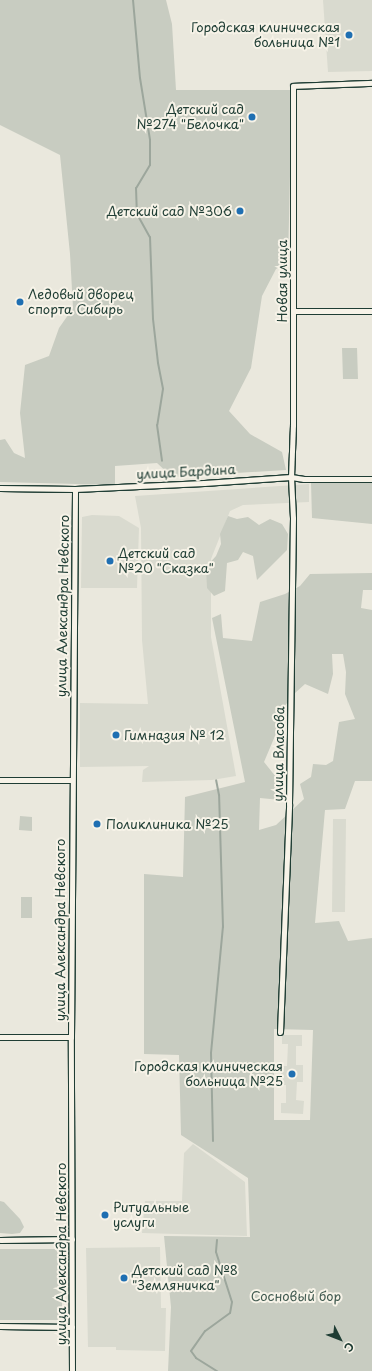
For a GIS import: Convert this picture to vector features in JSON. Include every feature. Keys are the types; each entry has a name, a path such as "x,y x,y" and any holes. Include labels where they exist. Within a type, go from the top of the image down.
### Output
{"street":[{"name":"Новая улица","path":"291,477 294,311 292,86 372,84"},
{"path":"294,311 372,311"},
{"name":"улица Бардина","path":"0,488 75,488 204,483 291,477 304,479 372,479"},
{"name":"улица Власова","path":"280,1032 289,804 293,518 291,477"},
{"name":"улица Александра Невского","path":"72,1371 71,1037 75,488"},
{"path":"0,780 72,780"},
{"path":"0,1037 71,1037"},
{"path":"0,1240 72,1239"},
{"path":"0,1326 72,1327"}],"shaded area":[{"name":"Городская клиническая больница №1","path":"323,0 372,0 372,71 328,72"},
{"path":"309,484 309,502 243,505 230,511 211,559 211,637 236,776 212,780 142,782 143,770 149,766 80,767 80,703 148,704 142,640 141,528 135,496"},
{"name":"Детский сад №20 \"Сказка\"","path":"92,515 119,516 139,528 137,588 81,588 82,517"},
{"path":"333,819 346,819 345,912 332,912"},
{"name":"Городская клиническая больница №25","path":"282,1035 302,1035 302,1046 296,1046 296,1065 303,1065 303,1082 297,1082 296,1100 304,1101 303,1114 281,1113 281,1103 286,1103 286,1085 281,1085 281,1066 287,1066 288,1044 282,1044"},
{"path":"193,1144 245,1182 247,1236 142,1233 145,1201 182,1201 184,1153"},
{"name":"Детский сад №8 \"Земляничка\"","path":"160,1247 161,1308 166,1308 165,1351 116,1350 116,1347 88,1347 86,1248"}],"green space":[{"path":"0,0 166,0 172,24 176,90 292,90 288,262 276,269 262,296 251,368 229,411 250,434 282,452 286,470 172,477 157,463 115,466 115,485 0,482 0,440 5,439 14,453 25,458 20,413 25,365 49,356 59,328 73,308 70,254 60,155 0,125"},
{"path":"342,348 357,348 358,379 343,379"},
{"path":"372,481 372,524 312,518 311,482"},
{"path":"228,516 237,519 248,517 259,525 270,519 282,524 288,534 287,550 257,580 253,556 243,552 238,560 227,563 225,591 214,596 207,588 206,567 216,556 221,544 220,534"},
{"name":"Сосновый бор","path":"372,573 372,590 363,590 361,608 372,610 372,781 355,781 345,809 325,810 315,923 339,921 348,941 372,938 372,1371 168,1371 171,1307 164,1236 250,1237 248,1178 181,1135 179,1055 144,1054 144,874 183,877 185,797 245,782 212,618 221,614 223,638 252,641 260,602 285,594 300,586 310,574","holes":["332,654 343,654 346,672 345,694 355,719 339,722 333,761 326,765 313,764 311,777 300,784 304,799 276,825 259,830 260,798 281,800 276,777 264,762 280,724 279,713 295,693 305,684 328,694 333,674","274,1029 313,1030 310,1120 274,1120"]},
{"path":"20,816 32,817 32,831 19,830"},
{"path":"21,897 32,897 32,918 21,918"},
{"path":"0,1201 4,1202 20,1219 24,1227 20,1233 0,1233"},
{"path":"0,1249 62,1249 62,1320 0,1320"}],"waterway":[{"path":"133,0 140,78 150,140 150,165 136,188 137,214 150,237 153,319 158,363 163,389 157,425 162,461"},
{"path":"213,1141 211,1053 223,927 219,795 216,780"},
{"path":"217,1240 216,1252 232,1302 230,1313 205,1331 191,1351 196,1358 217,1371"}],"place":[{"name":"Городская клиническая больница №1","path":"349,35"},
{"name":"Детский сад №274 \"Белочка\"","path":"252,117"},
{"name":"Детский сад №306","path":"240,211"},
{"name":"Ледовый дворец спорта Сибирь","path":"20,302"},
{"name":"Детский сад №20 \"Сказка\"","path":"110,561"},
{"name":"Гимназия № 12","path":"116,735"},
{"name":"Поликлиника №25","path":"97,824"},
{"name":"Городская клиническая больница №25","path":"292,1074"},
{"name":"Ритуальные услуги","path":"105,1215"},
{"name":"Детский сад №8 \"Земляничка\"","path":"124,1278"}]}
